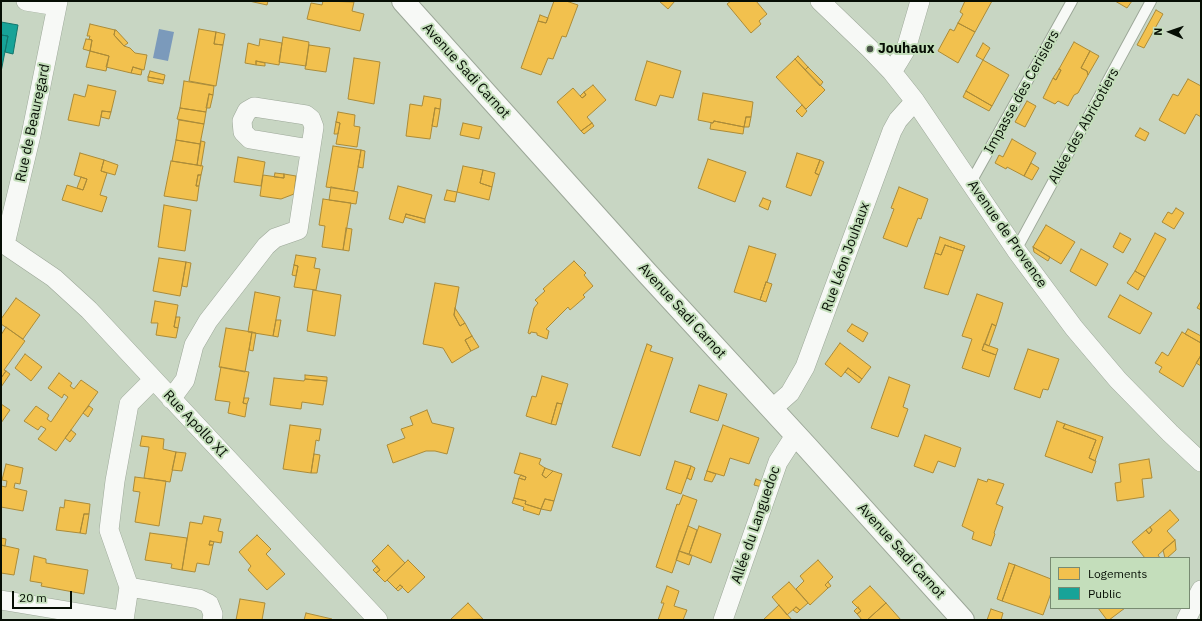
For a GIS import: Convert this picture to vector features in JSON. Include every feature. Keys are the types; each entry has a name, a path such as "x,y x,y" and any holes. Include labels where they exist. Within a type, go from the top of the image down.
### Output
{"main road":[{"name":"Avenue Sadi Carnot","path":"403,1 647,273 796,434 964,620"}],"street":[{"path":"26,1 58,4"},
{"name":"Avenue de Provence","path":"820,1 892,72 915,101 1016,250 1074,328 1118,380 1201,462"},
{"path":"892,72 906,50 920,1"},
{"name":"Rue de Beauregard","path":"3,243 31,135 58,4"},
{"name":"Rue Léon Jouhaux","path":"772,409 790,393 804,368 892,131 898,120 915,101"},
{"path":"171,399 185,380 194,345 208,321 266,246 275,238 298,230 310,149"},
{"name":"Rue Apollo XI","path":"3,243 54,278 89,310 378,620"},
{"path":"124,620 129,587 109,530 115,481 129,404 153,380"},
{"name":"Allée du Languedoc","path":"724,620 778,462 796,434"},
{"path":"129,587 199,599 209,604 213,614 212,620"},
{"path":"1186,620 1201,590"},
{"path":"1,600 121,620"}],"lane":[{"name":"Impasse des Cerisiers","path":"971,182 1072,1"},
{"name":"Allée des Abricotiers","path":"1016,250 1151,1"}],"water":[{"path":"159,29 174,32 168,61 153,58"}],"building: Logements":[{"path":"249,1 268,1 267,5"},
{"path":"323,1 354,2 352,11 364,14 360,31 307,19 311,3 322,5"},
{"path":"554,1 566,1 578,5 566,37 562,36 553,59 548,58 541,75 521,68 538,21 546,23"},
{"path":"659,1 675,1 668,9"},
{"path":"731,1 756,1 767,14 759,21 761,24 751,33 727,4"},
{"path":"965,1 992,1 975,32 958,23 963,14 960,12"},
{"path":"1115,1 1132,1 1127,8"},
{"path":"1156,10 1163,14 1144,48 1137,45"},
{"path":"540,15 548,18 546,23 538,21"},
{"path":"958,23 975,32 958,63 938,51 950,29 954,31"},
{"path":"90,24 115,30 114,35 124,46 130,48 135,53 147,55 144,70 133,67 131,73 106,67 109,56 90,51 92,40 89,39 90,36 87,36"},
{"path":"199,29 216,32 214,44 223,45 216,86 189,81"},
{"path":"115,30 128,43 124,46 114,35"},
{"path":"216,32 225,34 223,45 214,44"},
{"path":"283,37 309,42 306,66 279,62"},
{"path":"86,39 92,40 90,51 83,49"},
{"path":"260,39 282,43 279,65 256,61 256,65 245,63 248,43 259,46"},
{"path":"1074,42 1090,51 1081,68 1087,71 1088,75 1078,93 1074,95 1068,106 1058,101 1055,104 1043,98 1053,78 1056,80 1061,70 1059,69"},
{"path":"983,43 990,48 983,60 976,56"},
{"path":"309,45 330,48 326,72 305,69"},
{"path":"90,51 109,56 106,71 86,67"},
{"path":"1090,51 1099,56 1088,75 1087,71 1081,68"},
{"path":"798,56 808,67 805,70 795,59"},
{"path":"354,58 380,62 374,104 348,99"},
{"path":"795,59 825,90 806,109 776,77"},
{"path":"983,60 1009,75 992,106 966,91"},
{"path":"256,61 265,63 265,66 256,65"},
{"path":"647,61 681,71 673,98 660,95 656,106 635,100"},
{"path":"133,67 142,70 141,75 131,73"},
{"path":"808,67 823,82 820,86 805,70"},
{"path":"1059,69 1061,70 1056,80 1053,78"},
{"path":"150,71 165,75 164,80 148,77"},
{"path":"148,77 164,80 163,84 148,81"},
{"path":"1188,79 1201,86 1201,117 1196,114 1185,134 1159,120 1173,94 1178,96"},
{"path":"184,81 214,86 213,95 209,94 206,112 180,108"},
{"path":"88,85 116,91 111,112 102,111 99,126 68,120 74,94 85,97"},
{"path":"593,85 606,100 587,117 592,123 581,131 557,102 573,88 582,98 586,95 584,92"},
{"path":"966,91 992,106 989,111 963,97"},
{"path":"584,92 586,95 582,98 580,96"},
{"path":"703,93 753,102 751,117 746,117 744,127 714,121 713,123 698,120"},
{"path":"209,94 213,95 210,108 206,108"},
{"path":"424,96 441,99 440,109 435,108 430,139 406,136 410,104 422,106"},
{"path":"1027,101 1036,106 1025,127 1015,122"},
{"path":"802,105 807,111 802,117 796,111"},
{"path":"180,108 206,112 204,124 177,119"},
{"path":"435,108 440,109 437,127 432,126"},
{"path":"102,111 111,112 109,119 101,117"},
{"path":"338,112 355,115 354,126 360,127 357,147 336,144 340,123 336,122"},
{"path":"746,117 751,117 749,127 744,127"},
{"path":"179,120 204,124 200,144 176,140"},
{"path":"714,121 744,127 743,134 710,129 711,123"},
{"path":"336,122 340,123 338,134 334,134"},
{"path":"463,123 482,127 479,139 460,135"},
{"path":"592,123 594,126 584,134 581,131"},
{"path":"1140,128 1149,133 1145,141 1135,136"},
{"path":"1012,139 1036,153 1024,176 1007,167 1006,169 995,163 999,155 1003,157"},
{"path":"176,140 200,144 197,165 172,161"},
{"path":"201,141 205,142 201,166 197,165"},
{"path":"333,146 361,150 354,191 326,187"},
{"path":"361,150 365,151 363,168 358,167"},
{"path":"80,153 104,160 101,171 107,173 100,195 107,197 102,212 62,200 67,185 83,190 87,179 74,175"},
{"path":"797,153 820,160 815,173 819,175 811,196 786,187"},
{"path":"238,157 265,162 261,186 234,182"},
{"path":"708,159 746,172 735,202 698,188"},
{"path":"104,160 118,165 115,175 101,171"},
{"path":"820,160 824,162 819,175 815,173"},
{"path":"171,161 203,166 201,175 198,175 196,186 199,186 197,201 164,196"},
{"path":"1031,163 1039,168 1032,180 1024,176"},
{"path":"463,166 483,170 480,183 492,187 489,200 457,192"},
{"path":"483,170 495,173 492,187 480,183"},
{"path":"275,173 284,174 284,178 274,177"},
{"path":"284,174 296,176 294,194 281,199 260,196 263,175 284,178"},
{"path":"198,175 201,175 199,186 196,186"},
{"path":"81,177 87,179 83,190 77,188"},
{"path":"398,186 432,195 425,219 406,214 403,223 389,219"},
{"path":"331,187 358,192 356,204 329,200"},
{"path":"899,187 928,199 921,219 918,218 907,247 883,238 894,209 891,208"},
{"path":"447,190 457,192 455,202 444,200"},
{"path":"763,198 771,201 768,210 759,206"},
{"path":"323,199 351,203 343,250 322,247 325,226 319,225"},
{"path":"164,205 191,210 185,251 158,247"},
{"path":"1176,208 1184,213 1174,229 1162,222 1168,212 1172,214"},
{"path":"406,214 425,219 425,223 405,217"},
{"path":"1046,225 1075,242 1061,264 1033,247"},
{"path":"346,228 352,229 349,251 343,250"},
{"path":"1120,233 1131,239 1123,253 1113,247"},
{"path":"1155,233 1166,239 1145,277 1135,271"},
{"path":"940,237 965,246 963,251 945,245 941,255 935,253"},
{"path":"945,245 963,251 948,295 924,288 935,253 941,255"},
{"path":"749,246 776,254 760,300 734,292"},
{"path":"1033,247 1050,257 1048,261 1034,252"},
{"path":"1081,249 1108,264 1096,286 1070,271"},
{"path":"296,255 316,258 314,268 320,269 316,290 294,287 298,266 294,265"},
{"path":"159,258 186,262 180,296 153,291"},
{"path":"574,261 586,273 584,275 593,286 583,295 585,297 570,310 568,307 546,329 549,331 547,339 537,335 537,333 528,333 534,308 538,303 535,300 545,291 543,289"},
{"path":"186,262 191,263 187,287 182,286"},
{"path":"294,265 298,266 296,276 292,275"},
{"path":"1135,271 1145,277 1138,290 1127,283"},
{"path":"766,282 772,284 766,302 760,300"},
{"path":"435,283 459,287 454,315 460,326 465,323 472,336 465,340 471,351 452,363 443,348 423,344"},
{"path":"313,290 341,295 335,336 307,331"},
{"path":"255,292 280,297 273,336 248,332"},
{"path":"977,294 1003,303 996,326 992,324 982,350 996,355 989,377 962,368 972,339 962,336"},
{"path":"1120,295 1152,313 1140,334 1108,317"},
{"path":"16,298 40,315 23,339 1,324 1,319"},
{"path":"155,301 178,305 174,327 178,328 176,338 156,335 158,323 151,323"},
{"path":"1201,301 1201,310 1197,308"},
{"path":"455,308 465,323 460,326 454,315"},
{"path":"176,317 180,317 178,328 174,327"},
{"path":"276,320 281,320 278,337 273,336"},
{"path":"852,324 868,333 863,342 847,331"},
{"path":"992,324 996,326 989,346 985,344"},
{"path":"6,327 25,341 4,370 6,371 1,378 1,335"},
{"path":"226,328 252,332 245,372 219,367"},
{"path":"1188,329 1201,336 1201,343 1185,334"},
{"path":"252,332 256,333 253,351 249,350"},
{"path":"1182,332 1201,343 1201,355 1183,387 1159,372 1162,367 1155,363 1162,352 1168,356"},
{"path":"472,336 479,347 471,351 465,340"},
{"path":"840,343 871,367 862,379 848,368 841,377 825,364"},
{"path":"647,344 652,346 650,351 673,358 640,456 612,447"},
{"path":"984,344 998,349 996,355 982,350"},
{"path":"1028,349 1059,359 1048,390 1043,389 1040,398 1014,389"},
{"path":"25,354 42,367 31,381 15,368"},
{"path":"1200,357 1201,358 1201,366 1196,363"},
{"path":"221,367 249,372 243,403 247,404 245,417 228,413 230,402 215,400"},
{"path":"848,368 862,379 859,383 845,372"},
{"path":"6,371 10,374 1,387 1,378"},
{"path":"59,373 72,383 70,386 74,389 81,380 98,392 56,451 38,439 46,429 41,426 38,430 24,421 36,406 49,415 47,419 51,422 68,397 64,394 62,398 48,388"},
{"path":"305,375 327,377 327,381 305,379"},
{"path":"542,376 568,384 562,404 557,403 551,424 526,416 532,396 536,397"},
{"path":"889,377 910,385 903,407 908,409 898,437 871,428"},
{"path":"274,378 304,381 305,379 327,381 323,405 302,402 301,409 270,405"},
{"path":"699,385 727,394 718,421 690,412"},
{"path":"244,398 249,398 247,404 243,403"},
{"path":"557,403 562,404 556,425 551,424"},
{"path":"1,404 10,410 1,423"},
{"path":"89,406 93,409 88,417 83,413"},
{"path":"427,410 432,423 454,428 447,454 435,451 426,451 393,463 387,445 405,438 401,429 413,425 410,417"},
{"path":"1057,421 1065,424 1063,428 1096,440 1089,458 1096,461 1092,473 1045,456"},
{"path":"1065,424 1103,437 1095,461 1089,458 1096,440 1063,428"},
{"path":"290,425 321,429 319,441 316,440 311,473 283,469"},
{"path":"723,425 759,438 749,464 730,458 724,476 707,471"},
{"path":"71,430 76,434 70,442 65,438"},
{"path":"925,435 961,448 955,467 938,461 933,473 914,466"},
{"path":"142,436 164,439 163,449 176,452 170,482 144,478 149,447 140,446"},
{"path":"176,452 186,453 182,471 172,470"},
{"path":"520,453 541,459 539,464 545,468 542,475 546,478 553,471 562,474 554,501 545,499 541,509 525,504 526,501 514,498 519,478 525,480 526,477 514,473"},
{"path":"314,454 320,455 317,473 311,473"},
{"path":"1149,459 1152,478 1142,479 1144,497 1117,501 1115,483 1121,482 1119,464"},
{"path":"675,461 691,466 681,494 666,489"},
{"path":"6,464 23,468 20,484 15,483 14,488 27,491 23,511 1,507 1,486 6,487 7,481 2,480"},
{"path":"691,466 695,468 691,480 687,478"},
{"path":"545,468 553,471 546,478 542,475"},
{"path":"707,471 716,474 712,482 704,480"},
{"path":"521,475 526,477 525,480 519,478"},
{"path":"135,477 166,481 159,526 135,522 140,492 133,491"},
{"path":"756,479 764,482 762,487 754,485"},
{"path":"978,479 987,482 988,479 1004,484 996,504 1003,507 991,546 972,539 974,532 962,526"},
{"path":"683,495 697,500 672,573 656,567 677,504 679,505"},
{"path":"514,498 526,501 525,504 541,509 539,515 523,510 524,507 512,503"},
{"path":"545,499 554,501 551,511 541,509"},
{"path":"65,500 90,504 89,514 84,514 80,533 56,530 60,507 64,508"},
{"path":"1170,510 1179,520 1167,531 1175,540 1158,555 1159,557 1144,557 1132,542 1146,530 1149,534 1152,530 1150,527"},
{"path":"84,514 89,514 86,534 80,533"},
{"path":"204,516 221,519 218,531 223,532 221,543 210,541 209,545 213,545 209,565 197,563 195,572 182,570 190,522 202,524"},
{"path":"688,526 697,530 689,554 679,551"},
{"path":"699,526 721,534 711,563 689,554"},
{"path":"1150,527 1152,530 1149,534 1146,530"},
{"path":"150,533 187,538 182,570 171,568 172,564 145,560"},
{"path":"257,535 271,549 266,554 285,574 267,590 248,570 251,566 239,552"},
{"path":"1,538 6,539 5,546 1,545"},
{"path":"1175,540 1176,550 1168,557 1165,557 1163,550"},
{"path":"210,541 214,542 213,545 209,545"},
{"path":"1,545 19,549 14,575 1,573"},
{"path":"388,545 405,563 385,582 376,573 380,570 372,561"},
{"path":"679,551 692,556 689,565 676,560"},
{"path":"34,556 46,559 46,563 88,570 84,594 41,586 42,583 30,581"},
{"path":"408,560 425,577 408,593 400,585 396,589 387,580"},
{"path":"818,560 833,577 825,585 828,588 810,605 796,589 804,581 800,576"},
{"path":"1009,563 1015,565 1002,601 997,599"},
{"path":"1015,565 1050,579 1050,596 1043,615 1002,601"},
{"path":"377,566 380,570 376,573 373,570"},
{"path":"789,582 808,603 800,610 796,607 787,615 772,597"},
{"path":"828,582 831,586 828,588 825,585"},
{"path":"400,585 403,587 398,591 396,589"},
{"path":"667,586 679,591 674,606 687,610 683,620 658,620 664,603 661,603"},
{"path":"870,586 886,603 867,620 862,620 857,614 861,611 852,602"},
{"path":"240,599 265,603 262,620 236,620"},
{"path":"468,603 483,619 451,619"},
{"path":"886,603 901,620 867,620"},
{"path":"779,605 792,620 763,620"},
{"path":"796,607 800,610 797,613 793,610"},
{"path":"858,607 861,611 857,614 854,611"},
{"path":"991,609 1003,613 1001,620 987,620"},
{"path":"1099,609 1124,609 1109,620 1107,620"},
{"path":"306,613 332,619 332,620 304,620"}],"building: Public":[{"path":"1,22 18,25 13,54 5,52 8,36 1,35"},
{"path":"1,35 8,36 1,72"}],"place":[{"name":"Jouhaux","path":"870,49"}]}
